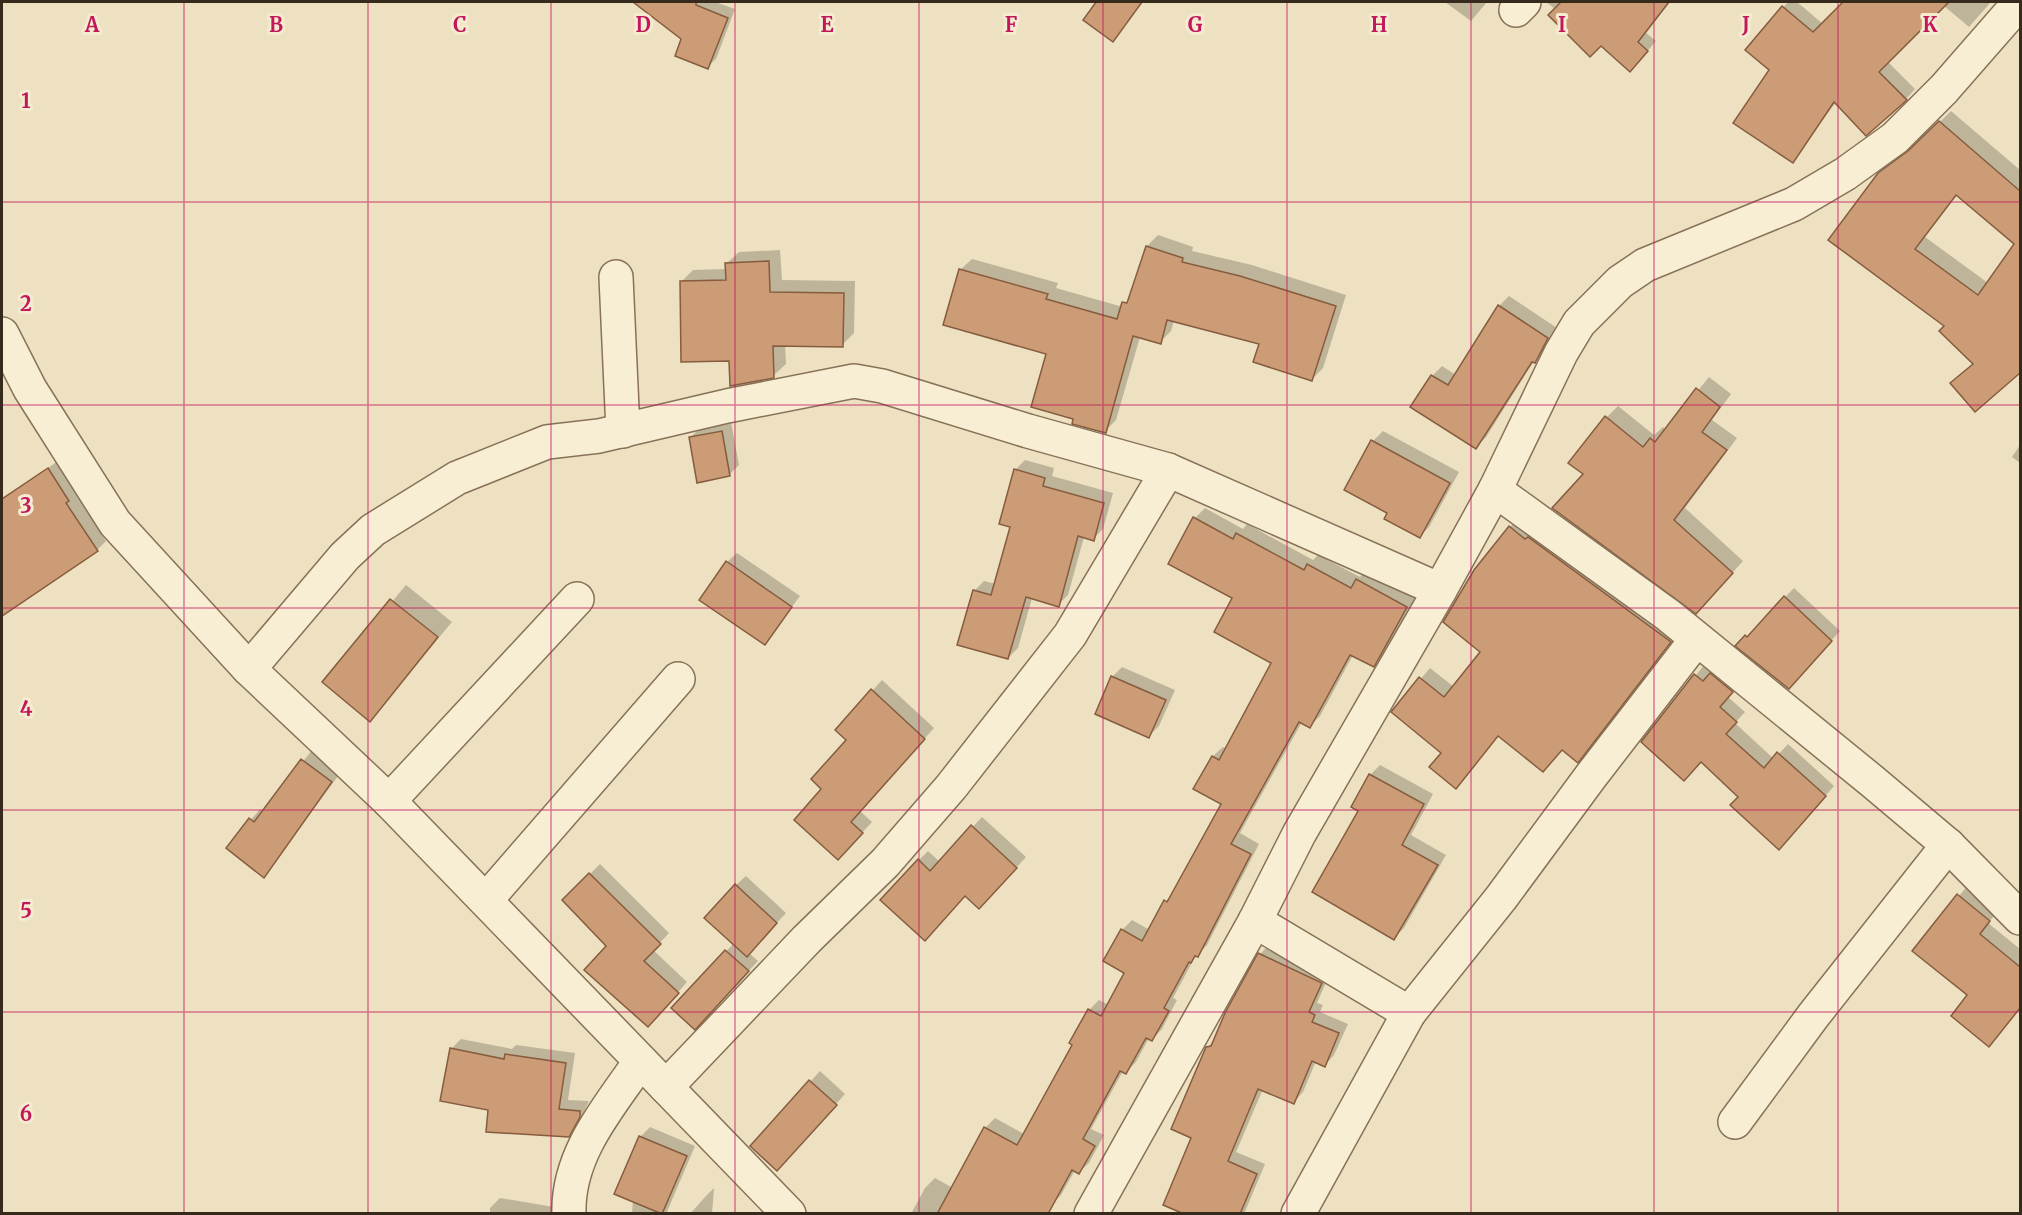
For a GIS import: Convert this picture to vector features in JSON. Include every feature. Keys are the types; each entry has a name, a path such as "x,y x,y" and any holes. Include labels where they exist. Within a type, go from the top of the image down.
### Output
{"street":[{"path":"1091,1214 1255,921 1299,834 1495,490 1580,323 1620,282 1645,265 1794,204 1845,174 1895,138 1944,89 2020,2"},
{"path":"616,277 623,431"},
{"path":"2,334 30,389 115,523 249,669 389,801 789,1214"},
{"path":"249,669 345,556 372,530 457,478 547,441 623,431 854,381 882,386 1028,431 1168,470 1440,590"},
{"path":"666,1087 807,939 885,863 951,787 1070,635 1168,470"},
{"path":"1495,490 1668,615 1948,845 2020,918"},
{"path":"389,801 577,599"},
{"path":"1298,1214 1408,1013 1501,898 1696,640"},
{"path":"486,900 678,679"},
{"path":"1735,1122 1813,1016 1948,845"},
{"path":"1255,921 1408,1013"},
{"path":"569,1214 568,1192 592,1131 640,1062"}],"building":[{"path":"633,2 696,2 696,5 728,18 708,69 675,56 681,39"},
{"path":"1096,2 1142,2 1113,42 1083,20"},
{"path":"1561,2 1669,2 1638,42 1648,51 1630,72 1601,46 1590,57 1548,15"},
{"path":"1843,2 1949,2 1879,72 1907,100 1866,136 1834,102 1793,163 1733,123 1769,70 1745,50 1782,6 1813,32"},
{"path":"1939,121 2020,191 2020,373 1975,412 1950,383 1973,364 1939,331 1944,326 1828,240 1878,173 1908,151","holes":["1956,195 2014,244 1978,295 1915,249"]},
{"path":"1146,246 1183,258 1182,262 1240,276 1336,306 1312,381 1253,362 1259,344 1167,320 1161,344 1133,336 1106,433 1072,424 1073,419 1031,407 1046,354 943,325 959,269 1048,294 1046,299 1117,319 1122,302 1127,303"},
{"path":"769,261 770,292 844,293 843,347 773,346 774,378 730,386 729,361 681,362 680,281 726,280 725,263"},
{"path":"1498,305 1548,338 1535,363 1532,362 1476,449 1410,407 1431,375 1448,385"},
{"path":"1696,388 1720,407 1702,432 1727,450 1674,520 1733,573 1696,614 1552,508 1583,474 1568,463 1605,416 1643,447 1650,438 1655,442"},
{"path":"722,431 730,476 697,483 689,437"},
{"path":"1371,440 1450,483 1420,538 1384,519 1387,513 1344,490"},
{"path":"48,468 69,501 66,503 98,551 2,616 2,499"},
{"path":"1014,469 1045,478 1043,486 1104,503 1094,541 1078,536 1059,607 1026,597 1008,659 957,645 973,590 991,595 1010,527 999,524"},
{"path":"1193,517 1233,539 1236,533 1304,570 1307,564 1351,588 1356,579 1407,607 1374,667 1350,655 1310,728 1299,722 1231,844 1251,854 1198,957 1195,956 1191,963 1189,962 1164,1008 1169,1011 1152,1041 1146,1038 1126,1074 1120,1071 1083,1139 1095,1146 1079,1174 1072,1170 1048,1214 937,1214 984,1127 1017,1145 1072,1045 1069,1043 1088,1009 1101,1016 1124,973 1103,961 1121,929 1142,941 1164,900 1167,902 1221,804 1193,789 1212,756 1219,760 1271,663 1214,632 1232,598 1168,564"},
{"path":"1509,526 1525,539 1528,537 1671,642 1578,763 1562,750 1543,772 1498,736 1456,789 1429,767 1441,753 1391,712 1419,677 1444,697 1480,652 1443,622 1474,570"},
{"path":"726,561 792,607 765,645 699,600"},
{"path":"1784,596 1832,641 1789,689 1735,646 1745,635 1747,637"},
{"path":"390,599 438,637 370,722 322,682"},
{"path":"1710,673 1733,692 1720,707 1737,722 1726,734 1764,768 1777,752 1826,796 1779,850 1730,805 1738,797 1701,762 1684,781 1641,742 1694,674 1703,681"},
{"path":"1111,676 1166,700 1149,738 1095,714"},
{"path":"871,689 925,739 851,822 863,833 838,860 794,820 821,789 811,779 846,740 835,730"},
{"path":"301,759 332,782 264,878 226,848 249,818 254,822"},
{"path":"1369,774 1424,804 1402,845 1438,865 1394,940 1312,892 1358,811 1351,807"},
{"path":"971,825 1017,868 979,909 965,896 925,941 880,900 918,859 930,871"},
{"path":"589,873 661,944 644,961 679,993 648,1027 584,970 606,946 562,900"},
{"path":"735,884 777,923 747,957 704,918"},
{"path":"1957,894 1990,921 1980,934 2020,967 2020,1008 1989,1047 1951,1016 1967,995 1912,951"},
{"path":"725,950 749,971 695,1030 671,1008"},
{"path":"1258,953 1322,983 1309,1012 1315,1015 1312,1022 1339,1033 1325,1067 1312,1061 1294,1104 1258,1089 1228,1161 1257,1174 1240,1214 1184,1214 1163,1205 1191,1138 1171,1129 1206,1047 1211,1046 1225,1013"},
{"path":"450,1048 504,1059 505,1054 566,1063 559,1109 580,1111 580,1117 569,1137 486,1132 488,1110 440,1101"},
{"path":"809,1080 837,1105 777,1171 750,1146"},
{"path":"639,1136 687,1156 662,1214 614,1194"}]}
